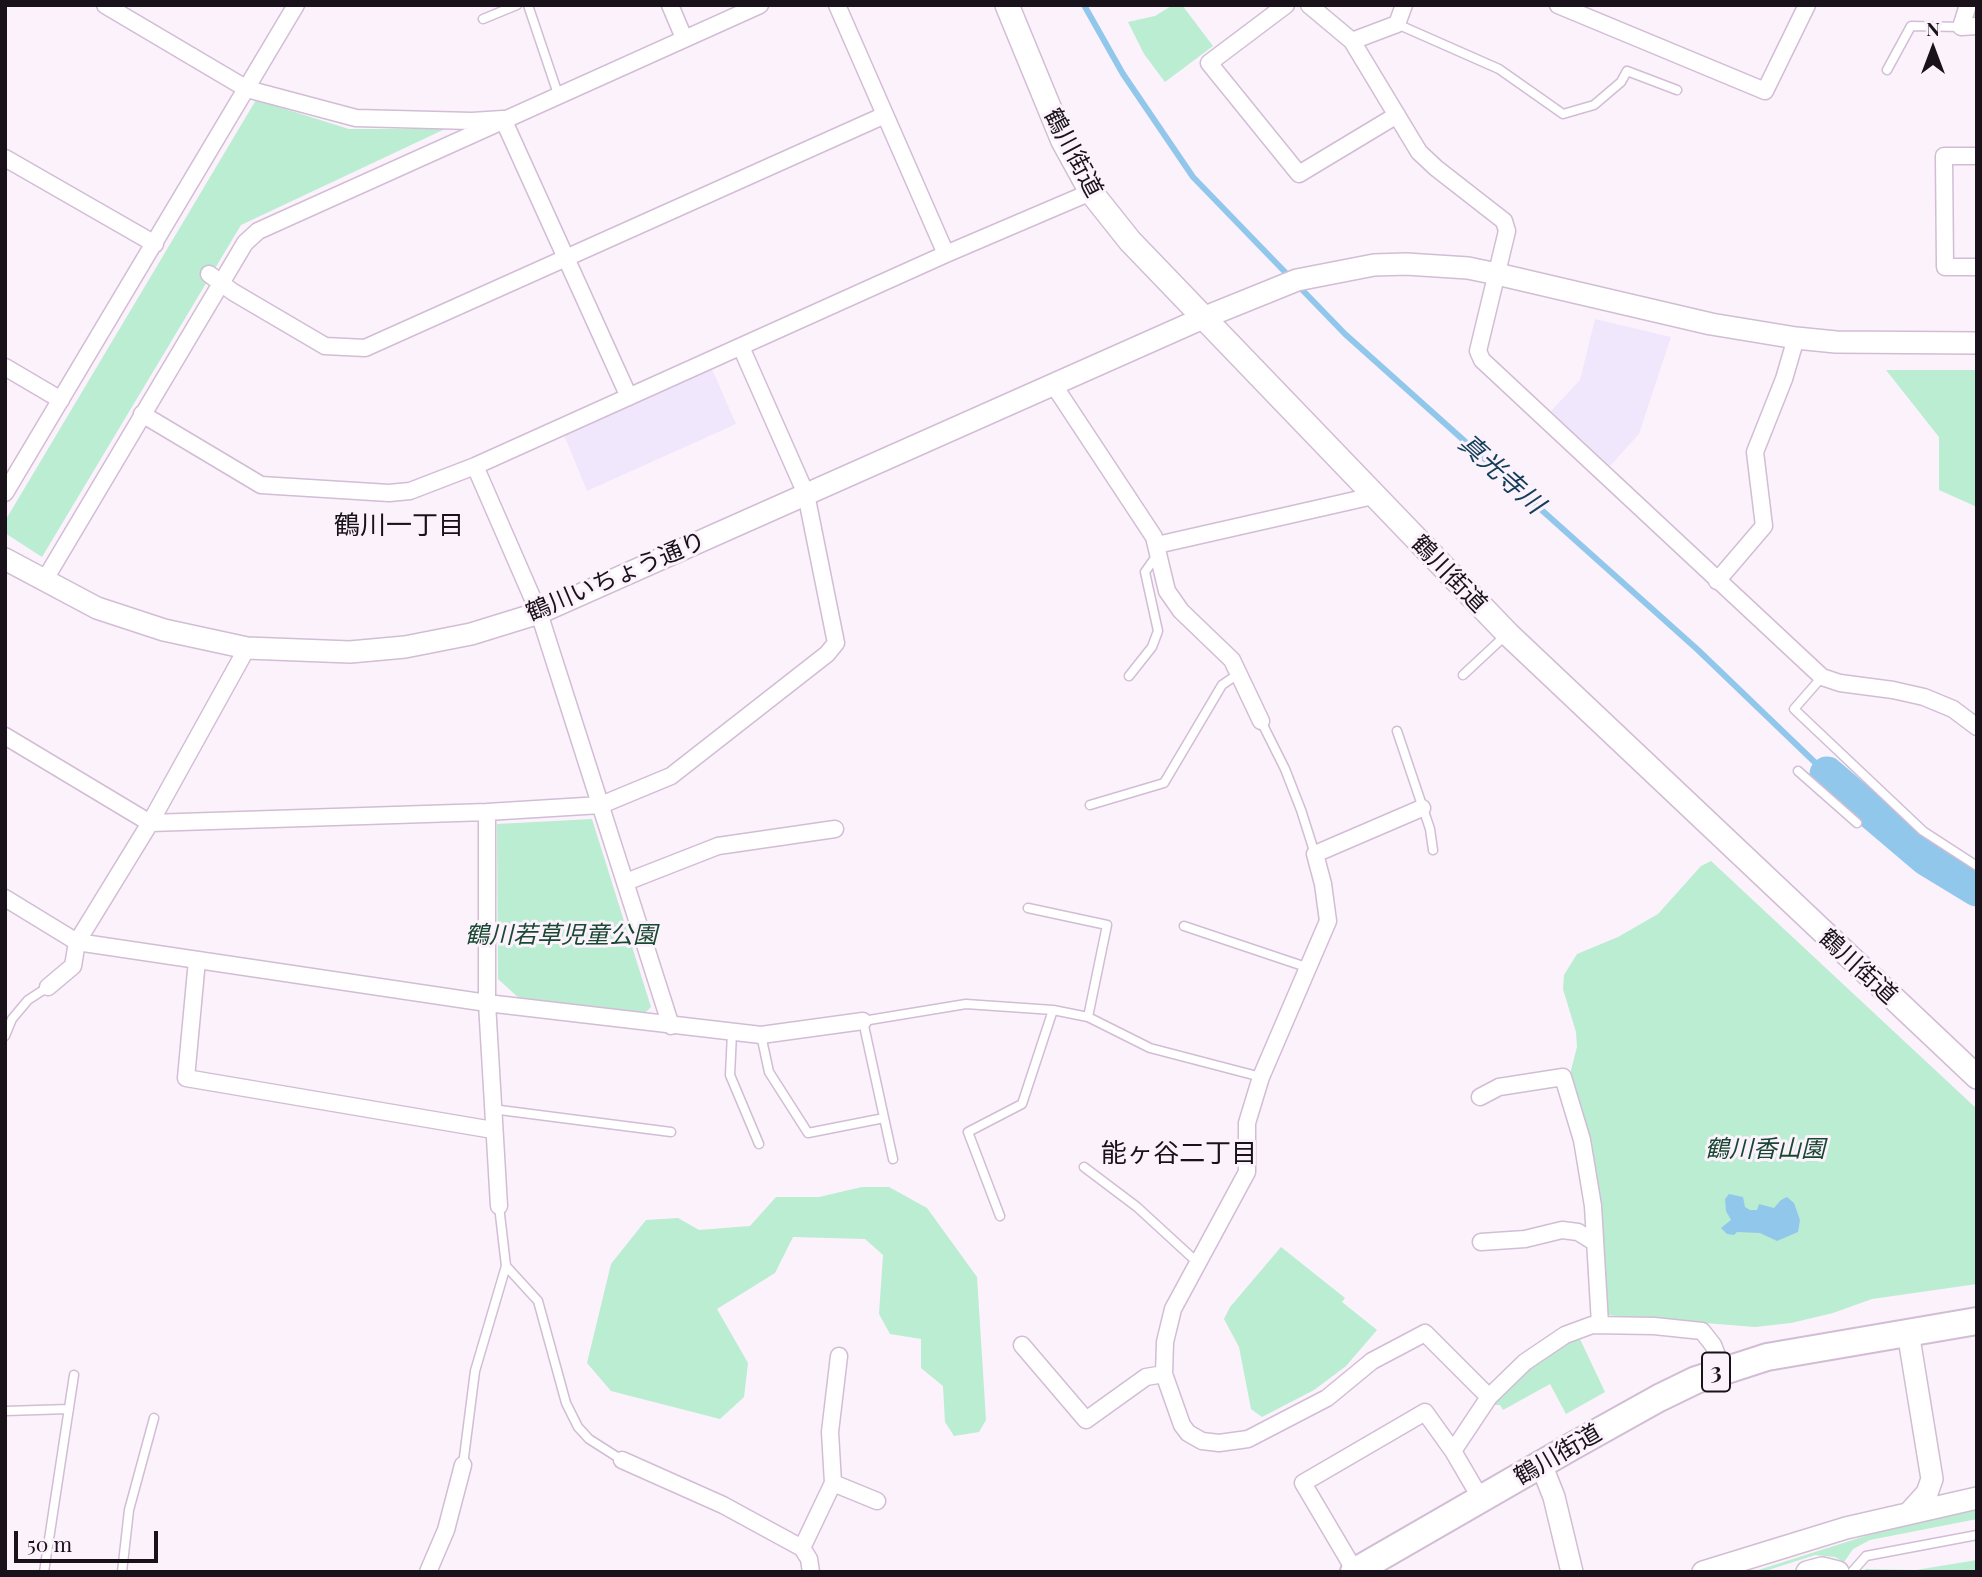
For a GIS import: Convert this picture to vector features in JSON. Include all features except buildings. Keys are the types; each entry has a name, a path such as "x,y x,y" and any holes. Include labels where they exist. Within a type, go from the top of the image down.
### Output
{"main road":[{"name":"鶴川街道","path":"1007,5 1063,141 1091,192 1130,241 1508,634 1977,1077"},
{"name":"鶴川街道","path":"1355,1572 1659,1398 1723,1370 1817,1347 1977,1321"}],"street":[{"path":"105,5 247,89 356,118 471,121 503,119"},
{"path":"5,493 296,5"},
{"path":"670,5 684,38"},
{"path":"44,581 142,414 215,279 245,243 258,232 558,94 760,5"},
{"path":"837,5 946,254"},
{"path":"1286,5 1209,63 1298,174 1397,115"},
{"path":"1309,5 1352,41 1419,152 1504,221 1507,231 1478,351 1482,360 1822,677 1840,683 1924,697 1953,709 1977,727"},
{"path":"1352,41 1397,24 1404,5"},
{"path":"1558,5 1765,91 1807,5"},
{"path":"1968,5 1969,27"},
{"path":"215,279 326,346 365,348 886,115"},
{"path":"503,119 629,397"},
{"path":"1977,156 1944,156 1945,267 1977,267"},
{"path":"5,158 155,244"},
{"path":"142,414 261,485 410,491 475,466 946,254 1091,192"},
{"name":"鶴川いちょう通り","path":"5,559 97,608 164,630 247,648 350,652 405,647 471,634 539,613 1203,318 1280,287 1350,268 1393,264 1468,268 1711,324 1796,338 1836,342 1977,343"},
{"path":"1717,581 1764,526 1755,452 1784,379 1796,338"},
{"path":"5,736 150,823 601,805 671,776 827,654 836,643 806,494 741,347"},
{"path":"5,367 61,400"},
{"path":"1053,384 1158,549 1167,591 1181,611 1232,660 1261,721"},
{"path":"475,466 539,613 671,1026"},
{"path":"1158,549 1373,496"},
{"path":"48,987 73,966 77,943 150,823 247,648"},
{"path":"1422,808 1315,854 1323,884 1328,921 1261,1077 1247,1123 1247,1172 1173,1309 1165,1342 1164,1374 1182,1425 1188,1433 1202,1441 1219,1443 1248,1439 1327,1398 1373,1361 1425,1333 1489,1397"},
{"path":"487,811 487,1003 499,1206"},
{"path":"626,882 718,846 835,829"},
{"path":"5,898 77,943 487,1003 761,1035 863,1021"},
{"path":"197,960 186,1078 493,1130"},
{"path":"1480,1097 1499,1087 1563,1077 1581,1140 1593,1206 1600,1324"},
{"path":"1481,1242 1525,1239 1562,1230 1578,1232 1594,1242"},
{"path":"1453,1451 1489,1397 1525,1362 1565,1335 1600,1324 1702,1331 1713,1345 1723,1370"},
{"path":"1908,1332 1932,1479 1920,1504 1909,1513"},
{"path":"1022,1345 1086,1420 1146,1377 1164,1374"},
{"path":"802,1548 833,1483 830,1432 839,1356"},
{"path":"1355,1572 1303,1483 1425,1412 1453,1451 1481,1499"},
{"path":"622,1460 723,1505 802,1548 809,1559 811,1572"},
{"path":"1541,1464 1554,1497 1572,1572"},
{"path":"428,1572 446,1530 463,1465"},
{"path":"1932,1479 1952,1497 1971,1500"},
{"path":"833,1483 877,1500"},
{"path":"1703,1572 1846,1528 1971,1500"},
{"path":"1807,1572 1822,1568 1838,1572"}],"lane":[{"path":"483,19 517,5"},
{"path":"528,5 558,94"},
{"path":"1397,24 1499,69 1563,114 1594,105 1621,82 1627,71 1676,90"},
{"path":"1887,70 1911,26 1969,27"},
{"path":"1129,676 1152,647 1158,631 1145,572 1158,549"},
{"path":"1463,675 1508,634"},
{"path":"1090,806 1164,783 1222,685 1238,674"},
{"path":"1822,677 1794,709 1923,831 1977,866"},
{"path":"1261,721 1301,810 1315,854"},
{"path":"1397,731 1430,829 1433,850"},
{"path":"1798,771 1857,823"},
{"path":"1028,908 1107,925 1088,1017"},
{"path":"1184,926 1309,968"},
{"path":"5,1036 12,1019 28,1000 48,987"},
{"path":"894,1158 863,1021 966,1004 1053,1010 1088,1017 1150,1048 1261,1077"},
{"path":"1000,1216 968,1132 1022,1104 1053,1010"},
{"path":"732,1033 730,1075 759,1144"},
{"path":"761,1035 769,1072 808,1133 884,1118"},
{"path":"492,1109 671,1132"},
{"path":"1084,1167 1137,1207 1198,1263"},
{"path":"463,1465 475,1371 506,1266 499,1206"},
{"path":"506,1266 538,1301 566,1403 578,1427 589,1439 622,1460"},
{"path":"44,1572 74,1375"},
{"path":"5,1411 69,1409"},
{"path":"122,1572 130,1510 154,1418"},
{"path":"1852,1572 1866,1556 1977,1535"}],"shaded area":[{"path":"1595,319 1671,337 1639,434 1610,466 1551,411 1580,380"},
{"path":"712,369 736,424 587,491 564,435"}],"green space":[{"path":"1173,5 1182,5 1213,46 1165,82 1144,54 1128,22 1155,16"},
{"path":"256,100 349,129 445,129 241,225 42,557 5,533 5,521"},
{"path":"1886,370 1977,370 1977,507 1939,490 1939,437"},
{"name":"鶴川若草児童公園","path":"592,819 651,1007 643,1015 520,999 498,979 497,824"},
{"name":"鶴川香山園","path":"1711,861 1977,1109 1977,1284 1872,1299 1833,1313 1791,1323 1755,1327 1605,1315 1585,1136 1570,1074 1577,1047 1576,1032 1563,989 1564,975 1577,954 1618,937 1658,914 1701,866"},
{"path":"862,1187 889,1187 927,1208 977,1277 986,1420 979,1432 954,1436 945,1422 943,1386 921,1368 921,1339 890,1334 879,1314 883,1255 865,1239 793,1237 775,1273 717,1309 748,1363 744,1397 720,1419 611,1391 587,1363 611,1264 646,1220 678,1218 699,1230 750,1226 776,1197 819,1197"},
{"path":"1281,1247 1345,1298 1342,1302 1377,1330 1346,1366 1314,1390 1262,1417 1251,1409 1239,1347 1224,1319 1230,1307"},
{"path":"1579,1337 1605,1392 1566,1414 1550,1384 1503,1410 1500,1405 1493,1405 1529,1368 1568,1341"},
{"path":"1977,1510 1977,1519 1870,1540 1853,1549 1844,1562 1835,1557 1815,1555 1762,1572 1752,1572 1881,1531"},
{"path":"1977,1560 1977,1572 1862,1572 1866,1569 1916,1570"}],"water":[{"path":"1729,1194 1743,1197 1745,1207 1750,1210 1757,1210 1759,1204 1774,1208 1787,1197 1794,1203 1800,1220 1798,1232 1777,1241 1760,1233 1727,1234 1721,1228 1731,1220 1726,1211 1725,1199"}],"waterway":[{"name":"真光寺川","path":"1084,5 1123,74 1193,177 1345,334 1698,650 1827,774"},
{"name":"真光寺川","path":"1827,774 1926,858 1977,889"}],"district":[{"name":"鶴川一丁目","path":"399,526"},
{"name":"能ヶ谷二丁目","path":"1179,1154"}]}
